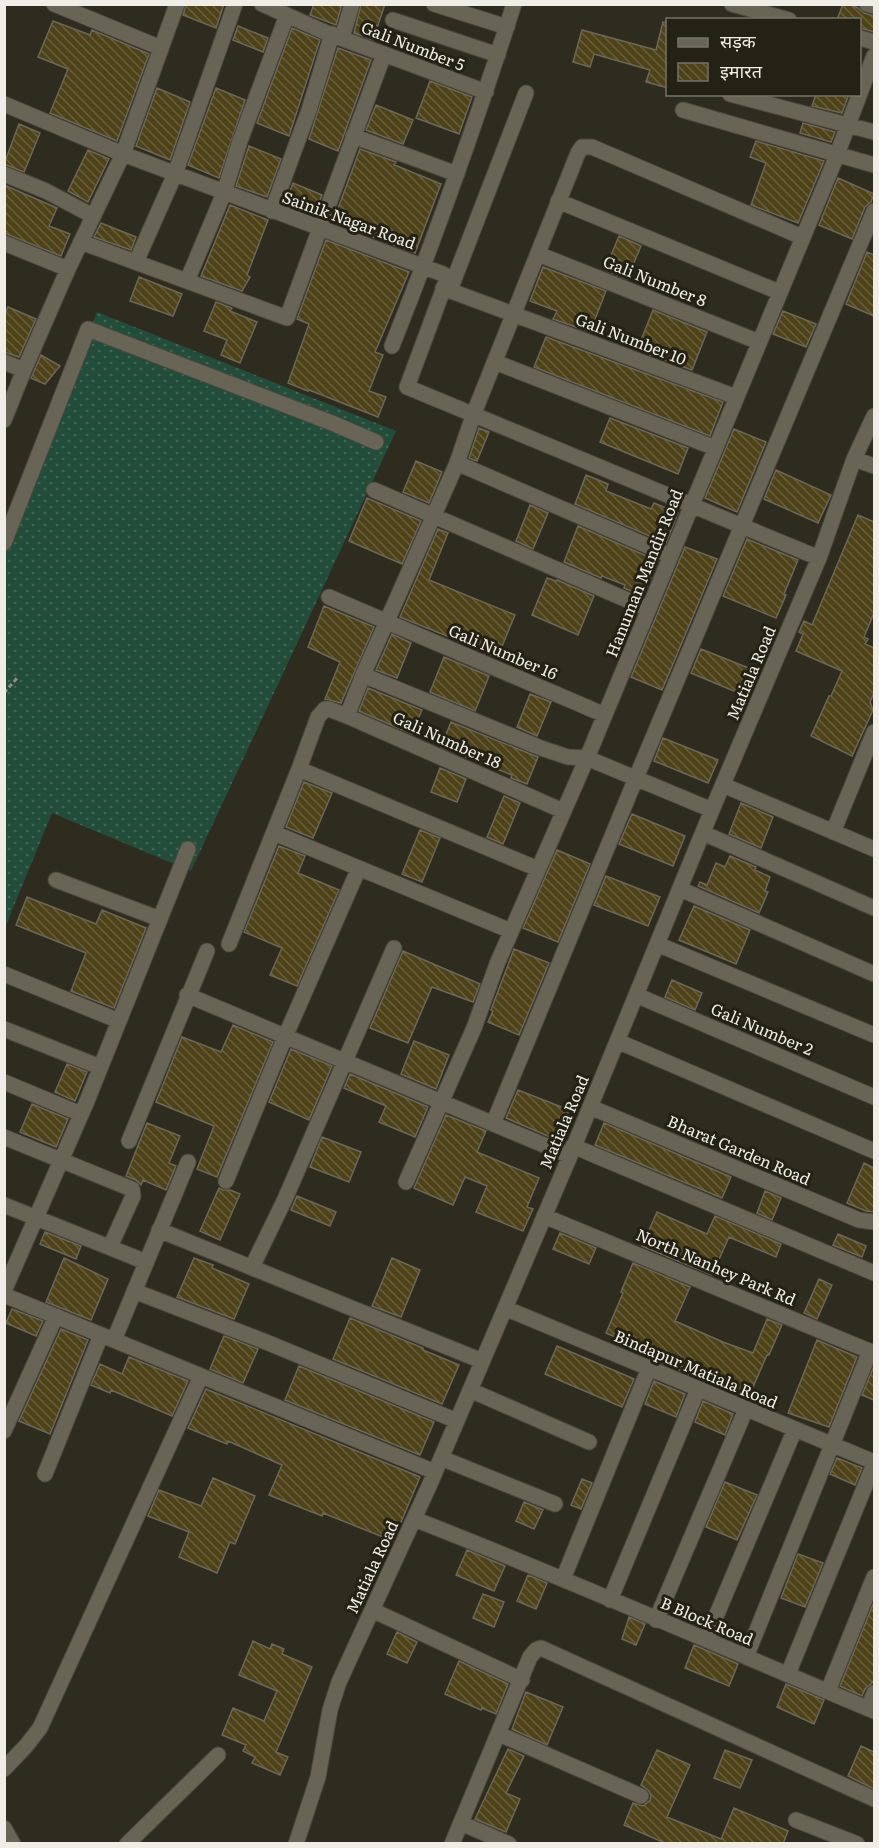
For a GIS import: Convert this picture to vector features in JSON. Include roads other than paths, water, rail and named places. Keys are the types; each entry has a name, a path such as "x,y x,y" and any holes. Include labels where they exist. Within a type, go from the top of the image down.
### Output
{"street":[{"path":"54,4 161,48"},
{"path":"4,420 68,269 123,154 177,4"},
{"path":"136,262 175,174 235,4"},
{"name":"Gali Number 5","path":"262,4 337,36 486,92"},
{"path":"272,211 337,36 352,4"},
{"path":"434,4 507,27"},
{"name":"Sainik Nagar Road","path":"4,104 123,154 423,267 486,92 514,4"},
{"path":"732,4 782,18"},
{"path":"867,4 874,6"},
{"path":"187,281 225,193 240,141 287,15"},
{"path":"393,20 498,55"},
{"path":"81,242 287,318 384,54"},
{"name":"Hanuman Mandir Road","path":"861,89 874,56"},
{"path":"526,93 406,385 819,558"},
{"path":"738,96 874,132"},
{"name":"Hanuman Mandir Road","path":"406,1182 474,1028 511,931 605,715 837,155 859,96"},
{"path":"683,110 874,165"},
{"path":"353,136 457,174"},
{"path":"347,716 457,464 474,413 558,201 582,147 592,147 802,237"},
{"path":"4,174 46,191 93,216"},
{"path":"558,201 779,292"},
{"path":"493,1124 874,211"},
{"path":"4,243 68,269"},
{"name":"Gali Number 8","path":"538,254 759,342"},
{"path":"392,346 423,267 446,276 447,289"},
{"name":"Gali Number 10","path":"447,289 736,398"},
{"path":"4,543 88,329 376,442"},
{"path":"4,362 24,370"},
{"path":"495,362 715,448"},
{"name":"Matiala Road","path":"296,1844 318,1777 334,1696 438,1465 572,1151 712,810 819,558 854,459 874,416"},
{"path":"854,459 874,466"},
{"path":"457,464 671,556"},
{"path":"374,490 648,609"},
{"name":"Gali Number 16","path":"329,597 605,715"},
{"path":"363,675 559,755 587,758 712,810"},
{"name":"Gali Number 18","path":"299,769 318,717 325,709 329,709 563,811"},
{"path":"833,831 874,732"},
{"path":"230,944 299,769 538,869"},
{"path":"723,785 874,849"},
{"path":"273,833 511,931"},
{"path":"703,833 874,908"},
{"path":"188,849 81,1114 4,1293 201,1376 438,1465 555,1504"},
{"path":"226,1181 285,1036 359,868"},
{"path":"56,880 160,919"},
{"path":"680,889 874,974"},
{"path":"657,944 874,1035"},
{"path":"252,1267 285,1199 394,948"},
{"path":"129,1141 207,951"},
{"path":"4,974 119,1021"},
{"path":"187,995 493,1124 572,1151 874,1273"},
{"name":"Gali Number 2","path":"636,995 874,1097"},
{"path":"4,1029 100,1067"},
{"path":"617,1041 874,1151"},
{"path":"4,1082 81,1114"},
{"name":"Bharat Garden Road","path":"590,1107 858,1220 874,1222"},
{"path":"4,1137 132,1189 133,1196 110,1247"},
{"path":"45,1474 108,1337 134,1291 188,1162"},
{"path":"4,1205 146,1262"},
{"name":"North Nanhey Park Rd","path":"544,1216 872,1352"},
{"path":"159,1230 482,1361"},
{"path":"134,1291 266,1342 457,1421"},
{"name":"Bindapur Matiala Road","path":"505,1308 874,1463"},
{"path":"4,1431 56,1316"},
{"path":"746,1657 832,1444 872,1352"},
{"path":"563,1579 649,1368"},
{"path":"4,1769 40,1728 201,1376"},
{"path":"610,1600 698,1389"},
{"path":"470,1390 589,1442"},
{"path":"656,1620 746,1408"},
{"path":"706,1640 795,1429"},
{"path":"788,1674 874,1463"},
{"name":"B Block Road","path":"414,1519 526,1563 871,1710"},
{"path":"828,1691 874,1577"},
{"path":"372,1610 522,1680"},
{"path":"452,1844 530,1658 536,1650 541,1648 874,1799"},
{"path":"871,1710 874,1693"},
{"path":"499,1734 641,1796"},
{"path":"127,1844 219,1755"},
{"path":"796,1820 858,1844"},
{"path":"461,1823 509,1844"},
{"path":"4,1828 13,1844"}]}
